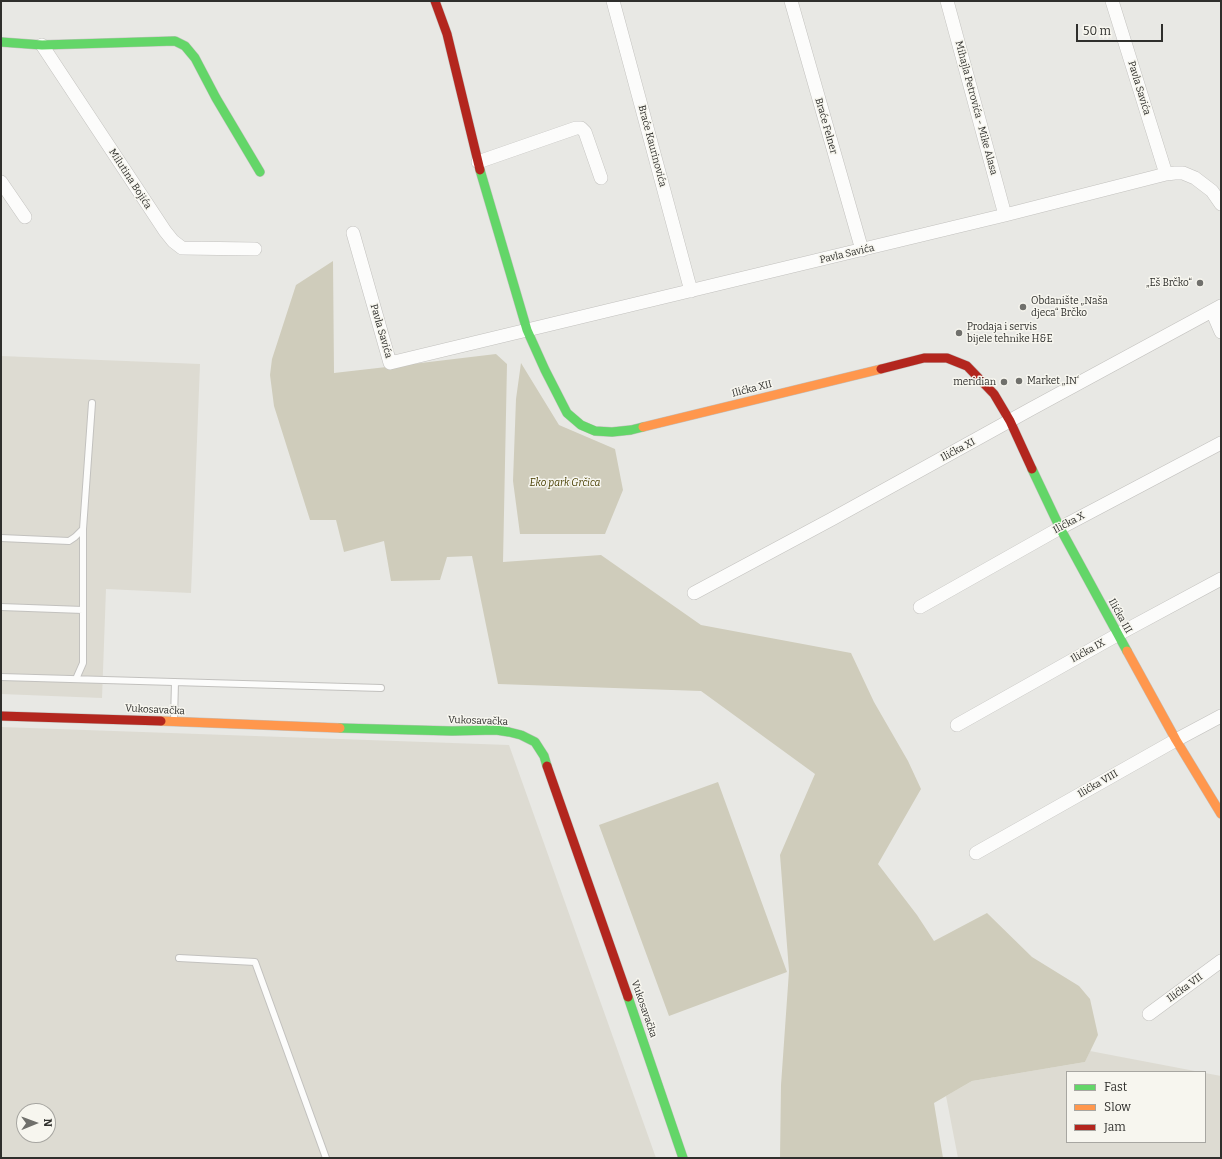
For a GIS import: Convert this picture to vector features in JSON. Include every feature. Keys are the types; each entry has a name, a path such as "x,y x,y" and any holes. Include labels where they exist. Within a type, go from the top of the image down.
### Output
{"street":[{"path":"434,1 446,34 478,162 528,330"},
{"name":"Braće Kaurinovića","path":"613,1 691,291"},
{"name":"Braće Felner","path":"791,1 862,250"},
{"name":"Mihajla Petrovića - Mike Alasa","path":"947,1 1005,215"},
{"name":"Pavla Savića","path":"1112,1 1166,174"},
{"path":"1,42 42,45 164,41 175,42 185,46 195,58 216,98 260,172"},
{"name":"Milutina Bojića","path":"42,45 173,241 182,248 255,249"},
{"path":"478,162 581,128 585,132 601,178"},
{"name":"Pavla Savića","path":"353,233 390,363 862,250 1166,174 1183,173 1195,178 1212,191 1221,204"},
{"path":"1,182 25,217"},
{"path":"1216,309 1221,332"},
{"name":"Ilićka XI","path":"694,593 1216,309"},
{"name":"Ilićka XII","path":"528,330 545,370 567,413 582,425 595,431 612,432 631,430 924,358 947,358 967,366 994,394 1010,421"},
{"name":"Ilićka III","path":"1010,421 1060,528 1117,635 1176,740 1221,814"},
{"name":"Ilićka X","path":"920,607 1060,528 1221,443"},
{"name":"Ilićka IX","path":"957,725 1117,635 1221,579"},
{"name":"Vukosavačka","path":"1,716 452,731 496,730 521,735 535,742 544,756 683,1158"},
{"name":"Ilićka VIII","path":"976,853 1221,716"},
{"name":"Ilićka VII","path":"1149,1014 1221,961"}],"lane":[{"path":"76,679 83,662 83,529 92,403"},
{"path":"1,538 69,541 75,538 83,529"},
{"path":"1,607 83,610"},
{"path":"1,677 381,688"},
{"path":"174,722 175,682"},
{"path":"179,958 255,962 326,1158"}],"shaded area":[{"path":"1,356 200,364 191,593 106,589 102,698 1,694"},
{"path":"1,727 509,745 656,1158 1,1158"},
{"path":"1090,1051 1195,1071 1066,1071 1066,1143 1206,1143 1206,1073 1221,1076 1221,1158 958,1158 946,1096 972,1081 1085,1062"}],"green space":[{"path":"333,261 334,373 496,354 507,364 503,562 601,555 701,625 851,653 874,702 908,761 921,789 878,864 917,915 934,941 987,913 1032,957 1079,986 1090,999 1098,1035 1085,1062 972,1081 934,1103 943,1158 780,1158 781,1085 789,971 780,855 815,774 701,691 498,684 472,556 447,557 440,580 391,581 384,541 344,552 336,520 310,520 274,406 270,375 272,359 296,285"},
{"name":"Eko park Grčica","path":"521,363 559,425 615,449 623,490 605,534 520,534 513,481 516,399"},
{"path":"718,782 787,972 669,1016 599,825"}],"traffic: fast":[{"path":"1,42 42,45 175,41 185,46 195,58 216,98 260,172"},
{"path":"480,170 527,330 567,413 581,425 595,431 612,432 643,427"},
{"path":"1032,469 1060,528 1127,651"},
{"path":"340,728 452,731 496,730 509,732 521,735 535,742 544,756 547,766"},
{"path":"628,997 683,1158"}],"traffic: slow":[{"path":"643,427 881,369"},
{"path":"1127,651 1176,740 1221,814"},
{"path":"161,721 340,728"}],"traffic: jam":[{"path":"435,1 447,34 480,170"},
{"path":"881,369 924,358 947,358 967,366 994,394 1010,421 1032,469"},
{"path":"1,716 161,721"},
{"path":"547,766 628,997"}],"place":[{"name":"„Eš Brčko“","path":"1200,283"},
{"name":"Obdanište „Naša djeca“ Brčko","path":"1023,307"},
{"name":"Prodaja i servis bijele tehnike H&E","path":"959,333"},
{"name":"Market „IN‘","path":"1019,381"},
{"name":"meridian","path":"1004,382"}]}
